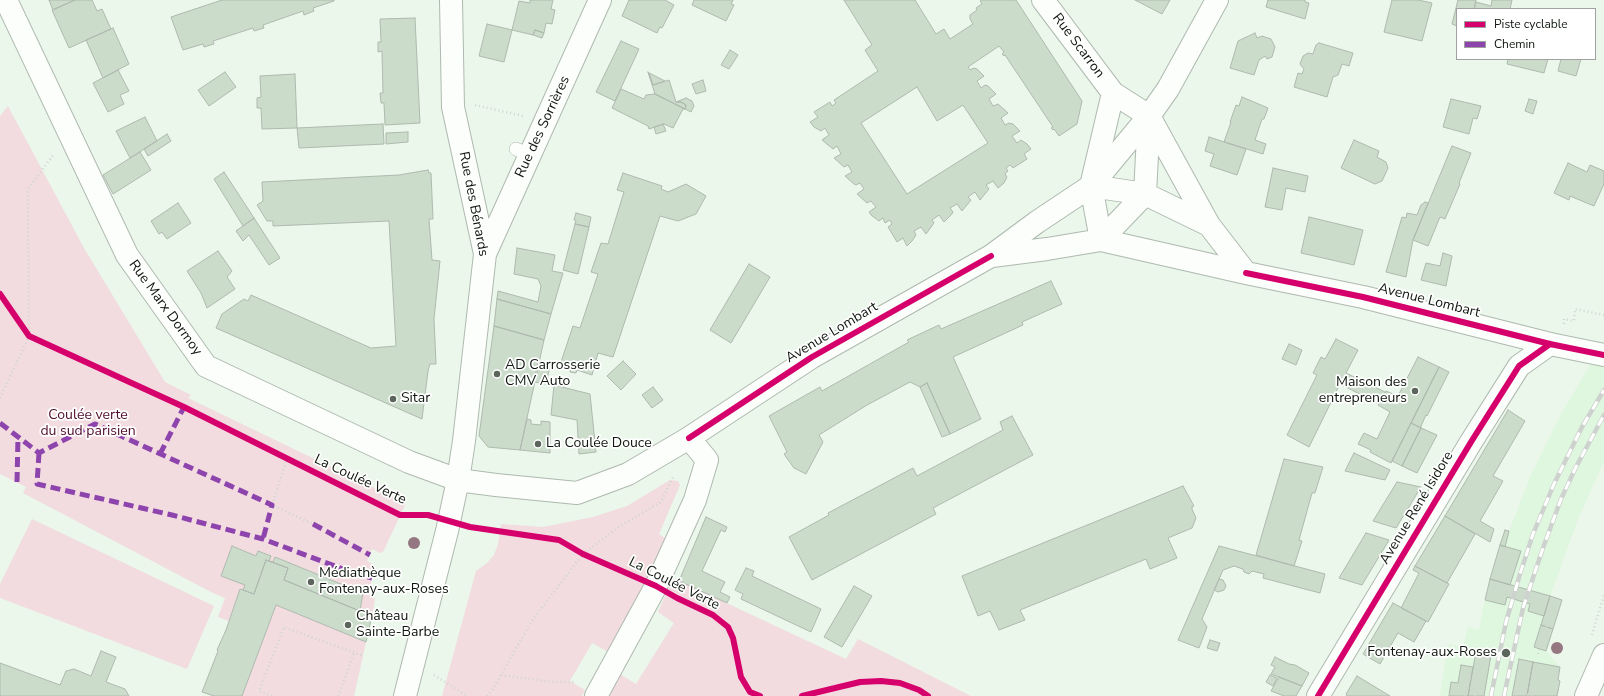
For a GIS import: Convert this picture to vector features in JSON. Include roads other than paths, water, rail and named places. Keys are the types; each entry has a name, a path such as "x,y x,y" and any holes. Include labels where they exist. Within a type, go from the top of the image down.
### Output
{"main road":[{"name":"Rue Marx Dormoy","path":"6,0 127,255 206,366 409,462 458,480"},
{"name":"Rue des Bénards","path":"405,696 447,531 458,480 464,441 485,254 453,107 450,0"},
{"name":"Rue des Sorrières","path":"485,254 523,152 546,121 600,0"},
{"name":"Rue Scarron","path":"1043,0 1113,93 1149,116"},
{"name":"Avenue Lombart","path":"458,480 577,493 628,474 689,438 812,357 991,256 1037,222 1091,186 1149,116 1168,89 1217,0"},
{"name":"Rue Scarron","path":"1091,186 1113,93"},
{"path":"1101,240 1145,194 1149,116"},
{"path":"1149,116 1209,225 1246,273"},
{"path":"1101,240 1091,186 1145,194 1209,225"},
{"name":"Avenue Lombart","path":"991,256 1101,240 1246,273 1364,297 1550,344 1604,356"},
{"name":"Avenue René Isidore","path":"1318,696 1471,442 1519,366 1550,344"},
{"path":"598,692 656,586 695,500 707,460 689,438"},
{"path":"1586,696 1604,655"}],"railway":[{"path":"1491,696 1506,622 1533,534 1554,484 1582,427 1604,390"},
{"path":"1504,696 1523,608 1543,548 1561,499 1576,467 1604,415"}],"place":[{"name":"AD Carrosserie CMV Auto","path":"497,374"},
{"name":"Maison des entrepreneurs","path":"1415,391"},
{"name":"Sitar","path":"393,399"},
{"name":"La Coulée Douce","path":"538,444"},
{"name":"Médiathèque Fontenay-aux-Roses","path":"311,582"},
{"name":"Château Sainte-Barbe","path":"348,625"},
{"name":"Fontenay-aux-Roses","path":"1506,653"}],"park label":[{"name":"Coulée verte du sud parisien","path":"88,424"}]}
